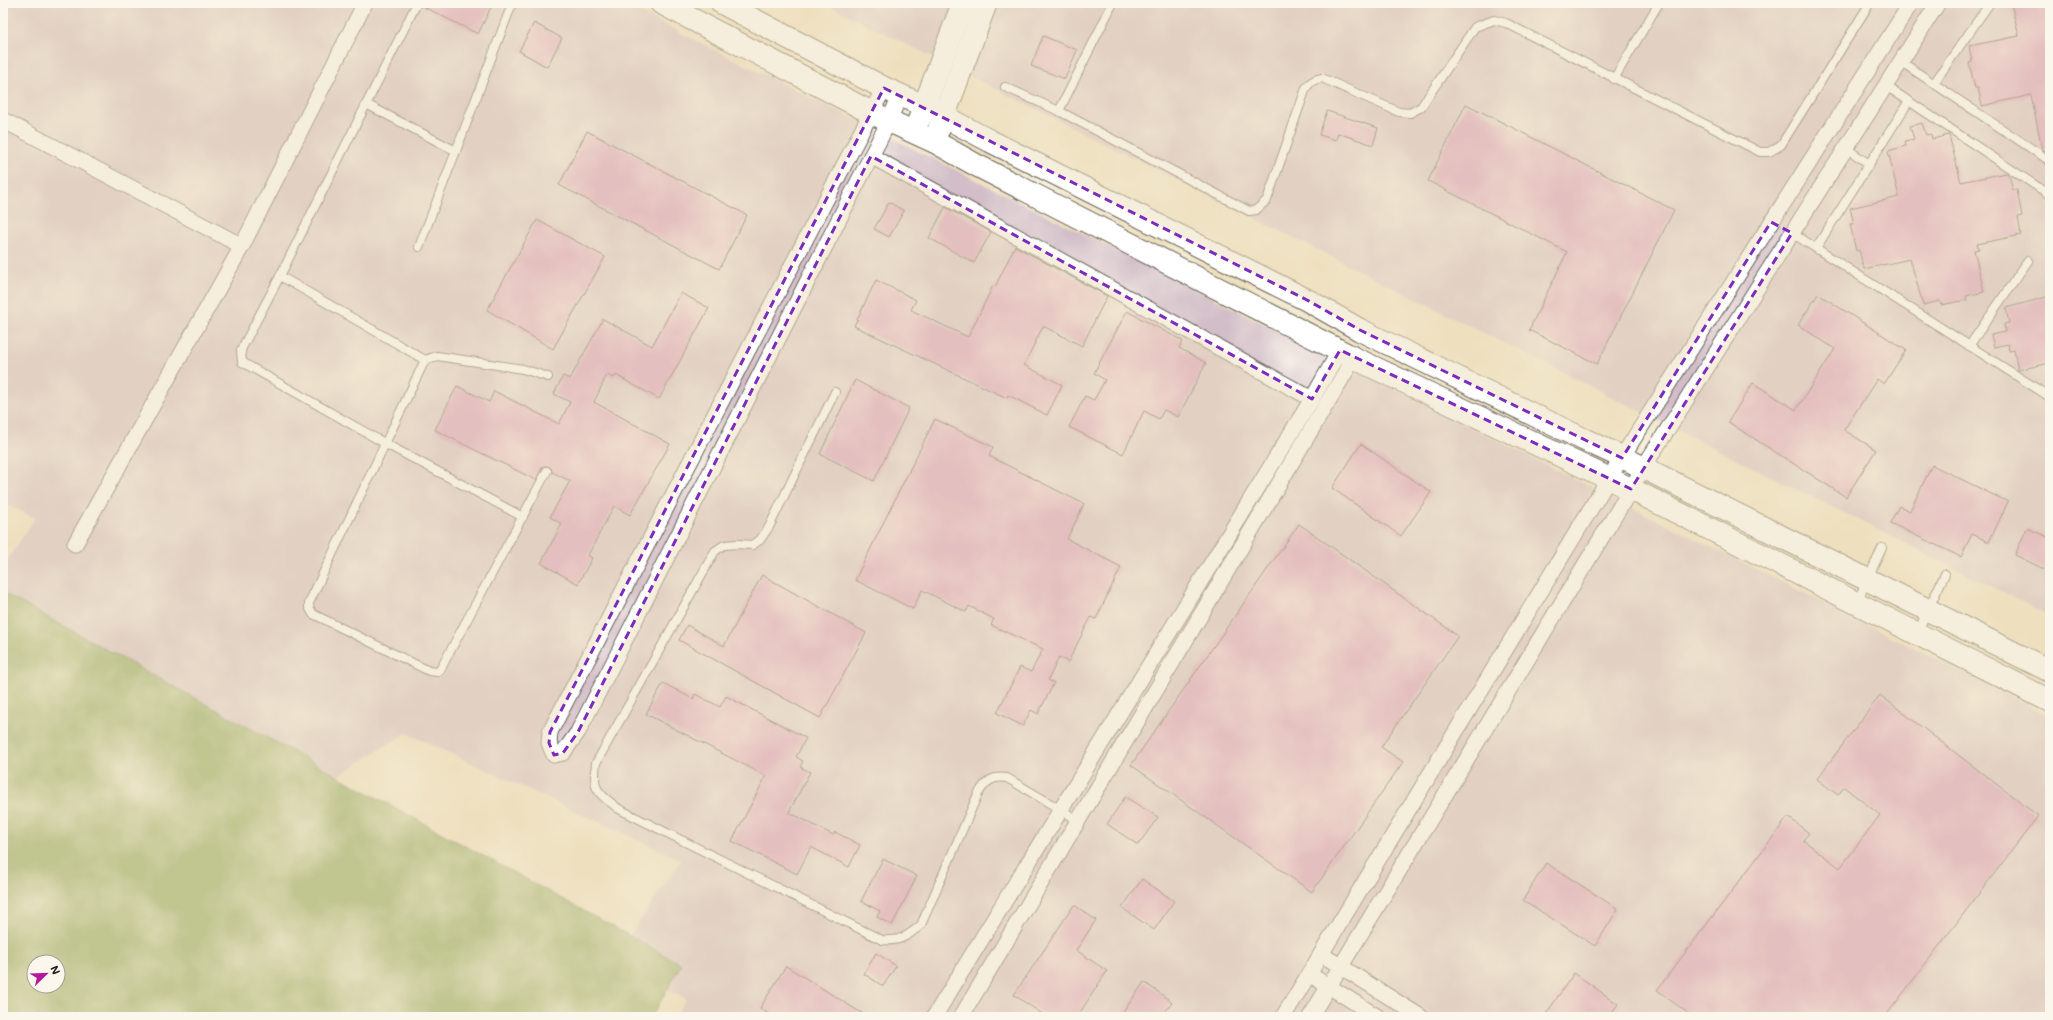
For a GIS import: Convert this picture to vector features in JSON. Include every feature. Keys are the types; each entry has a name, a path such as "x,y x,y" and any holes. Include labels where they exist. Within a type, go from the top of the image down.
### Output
{"street":[{"path":"75,544 242,246 365,3"},
{"path":"661,3 880,117 935,142 983,169 1347,354 1631,489 2050,701"},
{"path":"722,3 892,91 1307,300 1360,330 1622,457 2050,671"},
{"path":"915,133 963,3"},
{"path":"935,142 986,3"},
{"path":"1282,1017 1622,457 1911,3"},
{"path":"1310,1017 1643,468 1938,3"},
{"path":"880,117 870,156 578,732 563,753 554,755 549,742 550,732 880,117 892,91"},
{"path":"3,120 242,246"},
{"path":"870,156 1312,399"},
{"path":"1771,222 1792,233"},
{"path":"934,1017 1312,399 1347,354"},
{"path":"961,1017 1078,820 1347,354"},
{"path":"1321,954 1421,1017"},
{"path":"1309,974 1378,1017"}],"lane":[{"path":"417,3 280,276 241,350 242,362 386,444 523,517"},
{"path":"1059,111 1113,3"},
{"path":"1614,79 1659,3"},
{"path":"1005,87 1059,111 1249,211 1256,210 1267,200 1306,88 1316,79 1330,81 1399,112 1410,113 1421,107 1475,27 1494,20 1506,23 1760,152 1769,152 1781,145 1870,3"},
{"path":"1934,83 1990,3"},
{"path":"419,247 512,4"},
{"path":"1900,61 2050,160"},
{"path":"1886,86 2050,195"},
{"path":"1816,248 1909,101"},
{"path":"366,104 456,152"},
{"path":"1846,148 1869,164"},
{"path":"1792,233 2050,397"},
{"path":"1969,346 2028,261"},
{"path":"280,276 425,360"},
{"path":"548,377 523,369 436,356 425,360 310,603 309,607 313,614 429,671 437,672 440,670 548,471"},
{"path":"835,392 769,527 760,540 752,545 724,545 715,551 596,763 594,780 599,793 619,809 882,940 894,941 908,936 921,925 978,794 985,782 996,777 1007,778 1078,820"},
{"path":"1856,602 1882,548"},
{"path":"1917,633 1945,574"}],"highlighted area":[{"path":"884,88 1307,300 1360,330 1622,458 1771,222 1792,233 1631,489 1340,350 1312,399 871,156 578,732 563,753 554,755 549,743 550,732"}],"shaded area":[{"path":"3,3 621,3 2050,716 2050,1017 675,1017 686,999 613,961 681,860 406,733 233,843 3,813 3,566 35,518 3,503"},
{"path":"824,3 2050,3 2050,616"}],"green space":[{"path":"3,593 681,964 652,1017 3,1017"}],"building":[{"path":"422,3 493,3 478,34 422,6"},
{"path":"2011,3 2050,3 2050,154 2042,149 2031,95 1982,106 1978,88 1975,88 1969,63 1972,62 1969,46 2019,36"},
{"path":"534,23 562,38 547,67 519,51"},
{"path":"1043,36 1077,50 1065,79 1031,66"},
{"path":"1466,104 1674,210 1597,364 1529,330 1567,252 1428,181"},
{"path":"1327,111 1378,128 1373,145 1338,133 1336,140 1319,135"},
{"path":"1922,123 1926,135 1931,134 1932,139 1949,135 1961,182 2006,173 2009,175 2013,190 2017,190 2022,216 2018,217 2021,235 1977,244 1979,249 1974,250 1984,292 1966,296 1967,300 1941,305 1940,301 1923,305 1910,259 1864,269 1859,250 1856,251 1850,224 1854,224 1850,208 1899,197 1888,151 1906,146 1905,141 1914,139 1910,126"},
{"path":"587,131 747,215 719,269 559,185"},
{"path":"889,202 904,211 889,237 874,229"},
{"path":"945,207 991,232 974,263 929,238"},
{"path":"537,220 605,257 553,349 487,310"},
{"path":"1015,246 1107,296 1082,346 1043,326 1024,365 1062,385 1047,415 1008,395 1007,398 854,326 876,280 916,300 911,310 968,337"},
{"path":"681,293 709,308 659,399 616,375 614,378 607,375 594,402 670,444 630,515 614,506 588,555 592,558 578,584 541,563 562,524 550,517 570,481 552,472 551,468 547,466 543,466 536,480 435,430 457,386 489,402 494,391 559,424 570,402 554,394 563,376 570,379 603,319 652,346"},
{"path":"1818,294 1906,350 1884,384 1877,379 1844,430 1876,450 1846,497 1728,422 1753,383 1796,410 1835,349 1798,325"},
{"path":"2050,296 2050,363 2018,370 2014,350 2009,351 2008,344 1994,347 1991,335 2005,332 2004,324 2009,323 2006,308"},
{"path":"1127,311 1183,341 1179,348 1206,363 1178,417 1164,410 1159,419 1144,411 1123,454 1069,427 1085,396 1094,400 1105,380 1094,373"},
{"path":"855,380 909,408 874,481 820,454"},
{"path":"935,419 993,447 989,456 1084,504 1067,539 1121,567 1096,619 1091,617 1068,662 1059,657 1048,680 1054,683 1038,714 1031,710 1023,726 997,713 1020,667 1031,672 1043,649 991,625 994,619 969,606 966,612 922,590 913,609 855,580"},
{"path":"1361,444 1431,492 1401,536 1332,488"},
{"path":"1932,465 2008,502 1989,542 1972,534 1961,557 1890,523 1899,506 1910,511"},
{"path":"1299,524 1458,636 1381,747 1403,762 1312,892 1131,765"},
{"path":"2027,528 2050,538 2050,572 2015,555"},
{"path":"762,575 866,633 820,718 679,640 687,625 724,646"},
{"path":"663,683 693,699 695,694 720,707 726,696 806,738 796,757 803,761 800,767 810,772 789,812 833,835 835,832 860,845 849,867 811,847 797,874 732,841 766,776 646,714"},
{"path":"1880,695 2038,816 1885,1017 1693,1017 1657,990 1788,817 1809,833 1803,840 1840,868 1880,815 1844,787 1838,795 1817,779"},
{"path":"1125,797 1158,817 1138,845 1107,824"},
{"path":"883,859 917,876 892,925 877,917 880,911 861,901"},
{"path":"1546,863 1618,909 1595,946 1523,900"},
{"path":"1142,879 1174,901 1154,930 1122,908"},
{"path":"1074,905 1096,920 1076,950 1107,971 1077,1017 1047,1017 1014,995"},
{"path":"876,953 896,966 883,986 864,974"},
{"path":"786,966 868,1017 773,1017 760,1008"},
{"path":"1574,973 1618,1004 1609,1017 1544,1017"},
{"path":"1144,982 1172,1002 1161,1017 1120,1017"}]}
